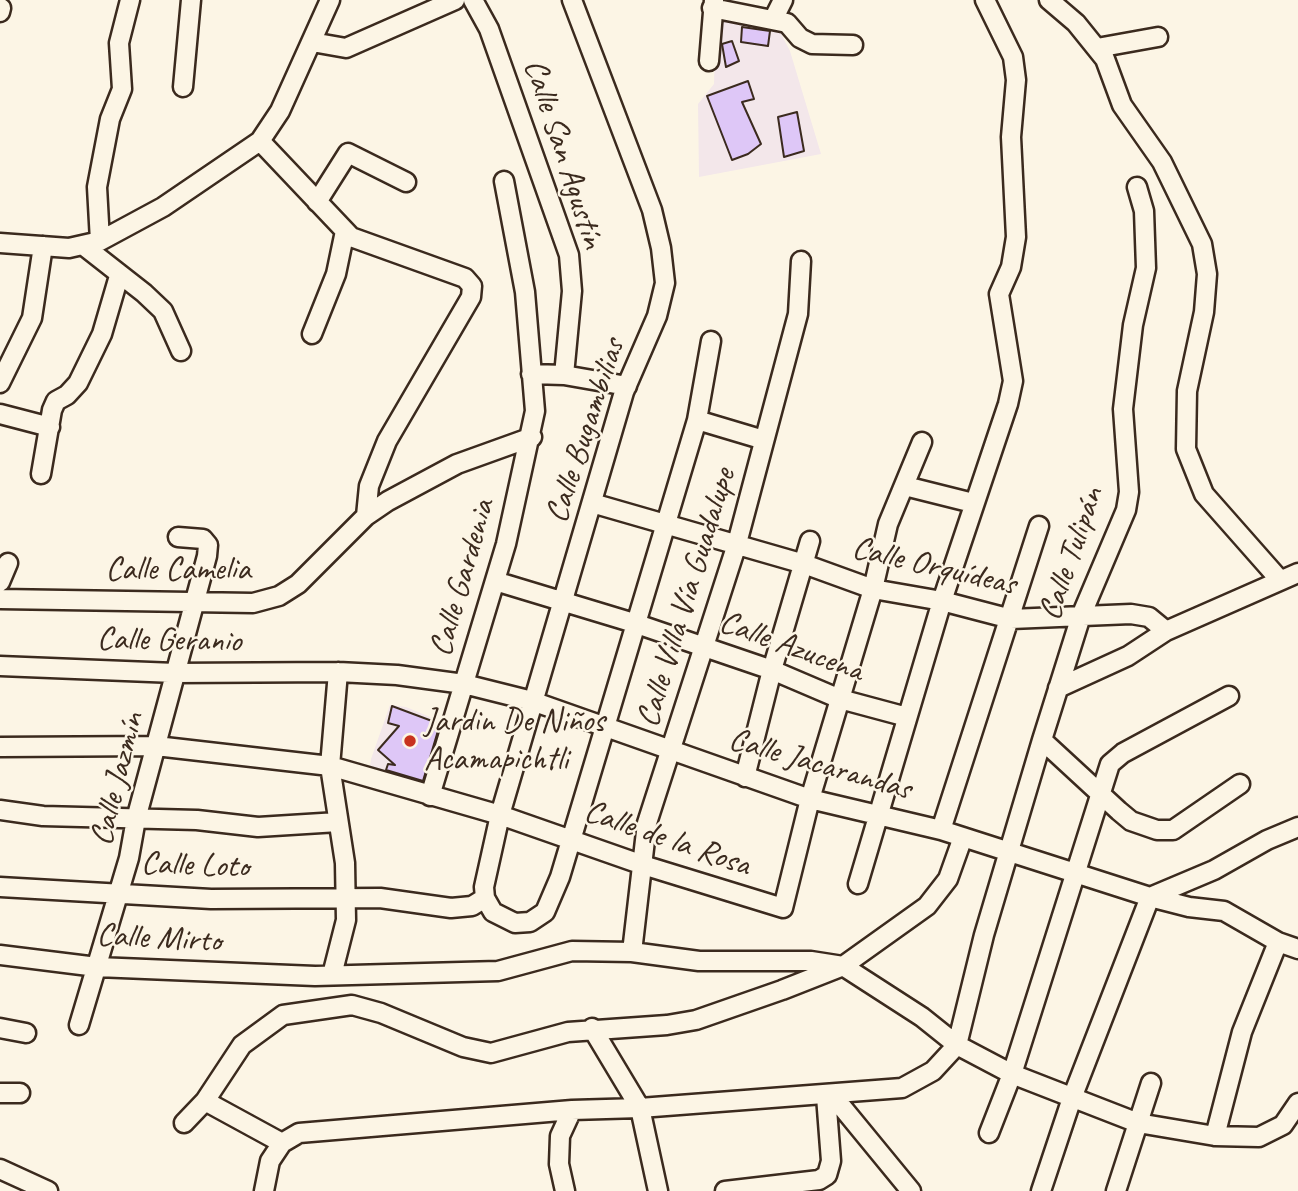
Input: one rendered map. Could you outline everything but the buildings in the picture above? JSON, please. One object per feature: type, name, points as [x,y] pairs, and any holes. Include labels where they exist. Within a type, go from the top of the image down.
[{"type":"street","points":[[130,0],[119,43],[122,89],[110,119],[97,187],[92,244],[119,276],[145,293],[163,312],[181,351]]},
{"type":"street","points":[[183,87],[191,0]]},
{"type":"street","points":[[0,243],[43,246],[92,244],[163,207],[260,141],[280,111],[330,0]]},
{"type":"street","points":[[312,42],[346,48],[455,0]]},
{"type":"street","name":"Calle San Agustín","points":[[473,0],[489,29],[569,255],[572,291],[564,375]]},
{"type":"street","name":"Calle Bugambilias","points":[[484,892],[500,815],[531,701],[627,386],[657,316],[665,283],[661,248],[652,211],[572,0]]},
{"type":"street","points":[[773,20],[782,0]]},
{"type":"street","points":[[858,884],[906,717],[972,503],[1009,404],[1013,381],[1007,328],[999,294],[1012,268],[1016,237],[1011,137],[1016,80],[1013,57],[985,0]]},
{"type":"street","points":[[1049,0],[1076,23],[1105,58],[1122,105],[1162,162],[1202,244],[1207,274],[1204,312],[1187,391],[1184,422],[1186,449],[1195,477],[1204,494],[1292,577],[1166,631],[1128,656],[1058,688]]},
{"type":"street","points":[[709,61],[713,4],[787,23],[800,38],[812,44],[853,45]]},
{"type":"street","points":[[1097,48],[1158,37]]},
{"type":"street","points":[[260,141],[351,237],[465,278],[472,286],[471,297],[387,441],[369,486],[366,516]]},
{"type":"street","points":[[317,202],[348,153],[406,182]]},
{"type":"street","name":"Calle Gardenia","points":[[430,796],[495,581],[532,437],[535,411],[525,292],[503,181]]},
{"type":"street","name":"Calle Tulipán","points":[[957,1045],[1009,851],[1058,688],[1082,616],[1126,510],[1129,492],[1123,409],[1133,325],[1146,268],[1144,211],[1137,187]]},
{"type":"street","points":[[312,334],[337,274],[345,231]]},
{"type":"street","points":[[0,383],[32,318],[43,246]]},
{"type":"street","name":"Calle Villa Vía Guadalupe","points":[[632,952],[647,823],[736,547],[798,314],[801,261]]},
{"type":"street","points":[[41,474],[56,401],[68,395],[78,383],[102,334],[119,276]]},
{"type":"street","points":[[346,898],[380,898],[451,908],[472,906],[484,892],[493,912],[506,920],[530,922],[545,912],[572,838],[603,725],[667,525],[697,420],[711,341]]},
{"type":"street","points":[[531,374],[564,375],[627,386]]},
{"type":"street","points":[[0,414],[50,427]]},
{"type":"street","points":[[697,420],[764,440]]},
{"type":"street","name":"Calle Camelia","points":[[0,598],[253,603],[279,596],[298,584],[366,516],[457,464],[532,437]]},
{"type":"street","points":[[810,799],[873,589],[888,524],[922,442]]},
{"type":"street","points":[[905,486],[972,503]]},
{"type":"street","name":"Calle Orquídeas","points":[[592,503],[736,547],[804,564],[873,589],[942,601],[1011,619],[1149,617],[1166,631]]},
{"type":"street","points":[[941,830],[1039,527]]},
{"type":"street","name":"Calle Jazmín","points":[[79,1025],[118,894],[208,545],[203,539],[177,537]]},
{"type":"street","points":[[745,777],[772,670],[810,541]]},
{"type":"street","points":[[0,582],[8,563]]},
{"type":"street","name":"Calle Azucena","points":[[495,581],[634,623],[772,670],[840,699],[906,717]]},
{"type":"street","name":"Calle Geranio","points":[[0,666],[175,673],[338,672]]},
{"type":"street","points":[[323,975],[346,920],[345,863],[330,766],[338,672]]},
{"type":"street","name":"Calle Jacarandas","points":[[338,672],[397,675],[464,684],[531,701],[810,799],[941,830],[1150,897],[1189,907],[1224,911],[1278,942],[1298,949]]},
{"type":"street","points":[[989,1133],[1012,1074],[1110,764],[1123,753],[1229,696]]},
{"type":"street","points":[[1042,740],[1131,821],[1166,831],[1173,830],[1240,784]]},
{"type":"street","name":"Calle de la Rosa","points":[[0,747],[156,746],[330,766],[500,815],[643,865],[783,908],[810,799]]},
{"type":"street","points":[[0,810],[43,816],[197,820],[268,827],[338,822]]},
{"type":"street","points":[[1041,1191],[1072,1098],[1150,897],[1214,870],[1298,827]]},
{"type":"street","points":[[184,1123],[205,1101],[242,1045],[283,1014],[324,1007],[352,1006],[381,1013],[463,1047],[491,1053],[592,1028],[667,1025],[696,1020],[843,966],[927,906],[948,878],[963,837]]},
{"type":"street","name":"Calle Loto","points":[[0,887],[211,899],[346,898]]},
{"type":"street","points":[[1215,1136],[1242,1032],[1278,942]]},
{"type":"street","name":"Calle Mirto","points":[[0,955],[97,967],[323,975],[498,971],[572,951],[632,952],[699,961],[811,961],[843,966]]},
{"type":"street","points":[[843,966],[922,1017],[957,1045],[1012,1074],[1138,1123],[1215,1136],[1259,1137],[1274,1132],[1283,1125],[1298,1103]]},
{"type":"street","points":[[0,1028],[26,1033]]},
{"type":"street","points":[[592,1028],[640,1108],[658,1191]]},
{"type":"street","points":[[264,1191],[270,1161],[282,1143],[299,1133],[572,1110],[830,1096],[902,1088],[933,1071],[957,1045]]},
{"type":"street","points":[[1116,1191],[1151,1083]]},
{"type":"street","points":[[0,1093],[20,1093]]},
{"type":"street","points":[[725,1191],[819,1180],[827,1175],[831,1161],[830,1096]]},
{"type":"street","points":[[830,1096],[911,1191]]},
{"type":"street","points":[[205,1101],[282,1143]]},
{"type":"street","points":[[565,1191],[559,1164],[560,1136],[572,1110]]},
{"type":"street","points":[[0,1169],[48,1191]]},
{"type":"shaded area","points":[[716,20],[777,26],[790,51],[821,154],[699,177],[698,104],[714,84]]},
{"type":"shaded area","name":"Jardin De Niños Acamapichtli","points":[[390,705],[406,707],[447,724],[429,792],[369,776],[371,759]]},
{"type":"place","name":"Jardin De Niños Acamapichtli","points":[[410,741]]}]
